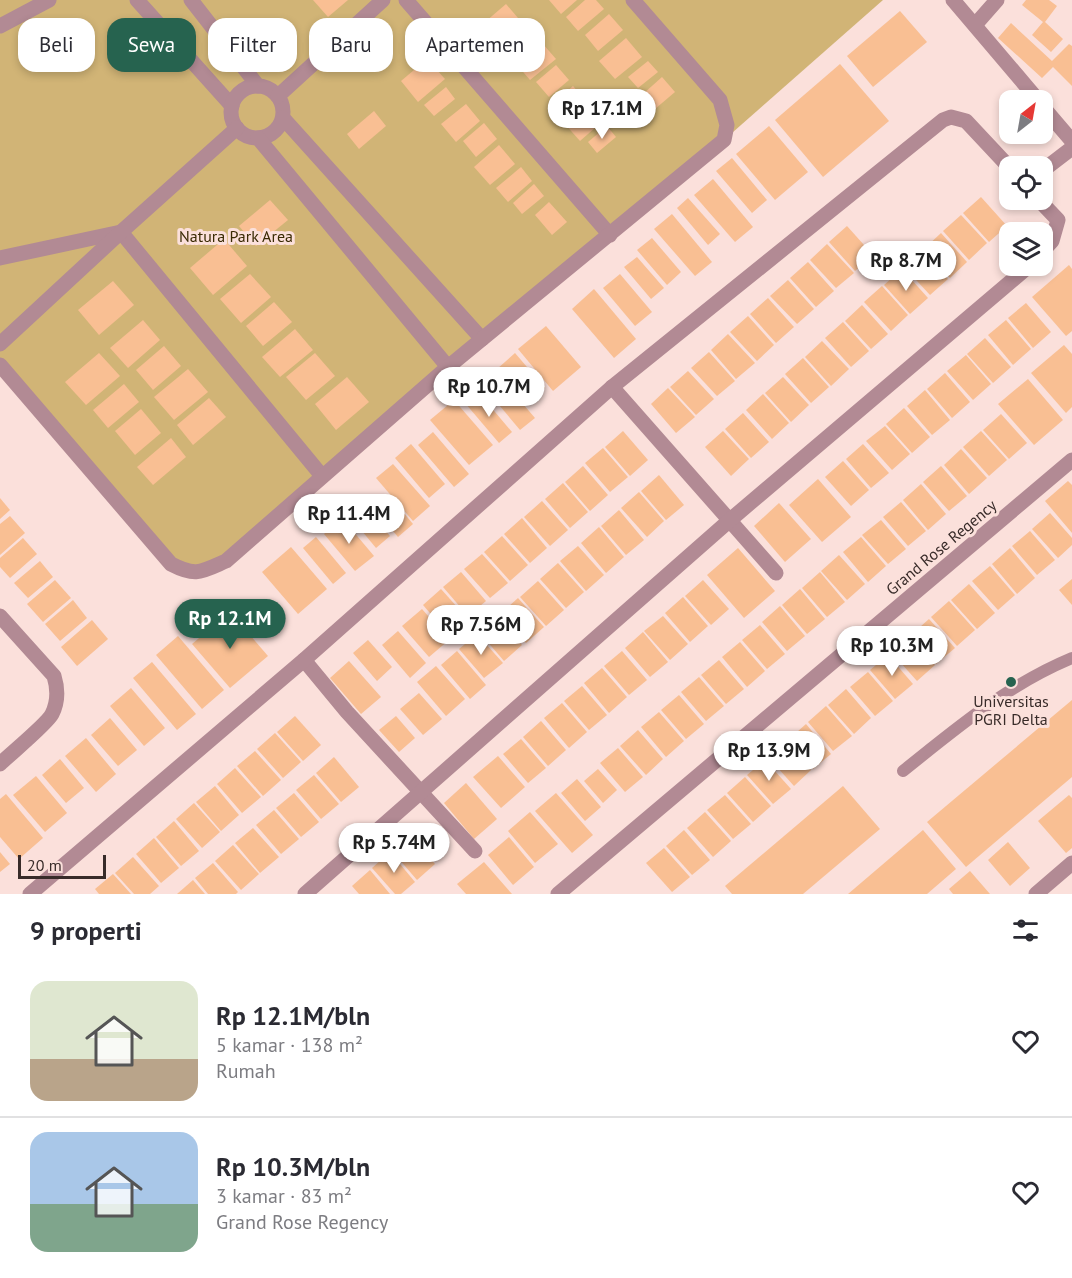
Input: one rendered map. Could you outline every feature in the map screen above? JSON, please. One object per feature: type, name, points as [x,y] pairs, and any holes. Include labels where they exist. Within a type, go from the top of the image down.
[{"type":"street","points":[[0,26],[49,0]]},
{"type":"street","points":[[137,0],[232,106]]},
{"type":"street","points":[[191,0],[258,86]]},
{"type":"street","points":[[278,96],[383,0]]},
{"type":"street","points":[[406,0],[610,235]]},
{"type":"street","points":[[0,365],[171,564],[187,573],[203,571],[226,561],[448,367],[724,140],[728,125],[720,100],[633,0]]},
{"type":"street","points":[[953,0],[1030,90]]},
{"type":"street","points":[[975,25],[997,0]]},
{"type":"street","points":[[258,86],[269,89],[278,96],[283,106],[283,118],[278,128],[269,136],[258,138],[246,136],[237,128],[232,118],[232,106],[237,96],[246,88],[258,86]]},
{"type":"street","points":[[30,894],[304,660],[612,387],[943,120],[951,117],[966,121],[999,156]]},
{"type":"street","points":[[283,118],[482,339]]},
{"type":"street","points":[[1053,119],[1072,141]]},
{"type":"street","points":[[0,345],[237,128]]},
{"type":"street","points":[[258,138],[448,367]]},
{"type":"street","points":[[1053,163],[1072,148]]},
{"type":"street","points":[[1048,210],[1058,220],[1053,238]]},
{"type":"street","points":[[0,258],[121,232]]},
{"type":"street","points":[[121,232],[322,476]]},
{"type":"street","points":[[305,894],[730,520],[1017,276]]},
{"type":"street","points":[[612,387],[776,573]]},
{"type":"street","name":"Grand Rose Regency","points":[[558,894],[1072,460]]},
{"type":"street","points":[[0,616],[54,676],[57,685],[57,697],[51,716],[0,764]]},
{"type":"street","points":[[304,660],[347,712],[475,851]]},
{"type":"street","points":[[1036,894],[1072,863]]},
{"type":"lane","points":[[903,771],[984,706],[1072,658]]},
{"type":"green space","name":"Natura Park Area","points":[[0,0],[883,0],[724,140],[226,561],[187,573],[0,365]]},
{"type":"building","points":[[313,0],[348,0],[328,17]]},
{"type":"building","points":[[549,0],[577,0],[561,14]]},
{"type":"building","points":[[585,0],[596,0],[604,9],[578,31],[566,17]]},
{"type":"building","points":[[1026,0],[1049,0],[1057,6],[1045,22],[1063,39],[1051,52],[1032,35],[1043,22],[1022,5]]},
{"type":"building","points":[[506,4],[518,18],[490,18]]},
{"type":"building","points":[[900,11],[927,42],[873,87],[847,56]]},
{"type":"building","points":[[609,14],[623,30],[598,51],[585,35]]},
{"type":"building","points":[[1011,23],[1052,61],[1069,44],[1072,46],[1072,86],[1053,67],[1042,78],[998,38]]},
{"type":"building","points":[[626,38],[642,57],[615,79],[599,61]]},
{"type":"building","points":[[545,46],[556,59],[545,68]]},
{"type":"building","points":[[648,61],[658,72],[638,88],[628,77]]},
{"type":"building","points":[[840,64],[889,121],[823,177],[775,120]]},
{"type":"building","points":[[556,65],[569,80],[549,97],[536,82]]},
{"type":"building","points":[[412,72],[439,72],[445,79],[418,102],[401,81]]},
{"type":"building","points":[[523,72],[540,72],[530,80]]},
{"type":"building","points":[[662,77],[675,92],[655,109],[643,94]]},
{"type":"building","points":[[573,86],[585,100],[564,118],[552,105]]},
{"type":"building","points":[[446,87],[455,99],[434,116],[424,105]]},
{"type":"building","points":[[589,103],[604,120],[580,141],[564,123]]},
{"type":"building","points":[[466,104],[480,121],[456,142],[441,124]]},
{"type":"building","points":[[374,111],[386,126],[359,149],[347,134]]},
{"type":"building","points":[[484,123],[497,139],[476,157],[463,141]]},
{"type":"building","points":[[607,126],[616,137],[597,153],[588,142]]},
{"type":"building","points":[[769,126],[808,172],[775,200],[736,154]]},
{"type":"building","points":[[499,145],[515,164],[490,185],[474,167]]},
{"type":"building","points":[[732,158],[767,200],[752,213],[716,171]]},
{"type":"building","points":[[521,167],[532,181],[508,202],[496,188]]},
{"type":"building","points":[[713,179],[753,227],[735,242],[694,195]]},
{"type":"building","points":[[534,184],[544,196],[522,214],[513,203]]},
{"type":"building","points":[[981,197],[1003,222],[999,222],[999,233],[989,242],[963,213]]},
{"type":"building","points":[[688,198],[720,234],[708,245],[677,208]]},
{"type":"building","points":[[270,200],[288,220],[256,246],[239,226]]},
{"type":"building","points":[[549,202],[567,222],[552,235],[535,215]]},
{"type":"building","points":[[672,214],[712,262],[695,276],[654,229]]},
{"type":"building","points":[[961,215],[987,243],[969,260],[943,231]]},
{"type":"building","points":[[847,226],[873,255],[855,271],[829,242]]},
{"type":"building","points":[[941,233],[967,262],[950,278],[924,249]]},
{"type":"building","points":[[652,238],[681,272],[667,285],[637,250]]},
{"type":"building","points":[[224,239],[247,266],[213,295],[190,268]]},
{"type":"building","points":[[827,244],[854,273],[836,288],[810,260]]},
{"type":"building","points":[[922,250],[948,279],[930,295],[904,267]]},
{"type":"building","points":[[637,257],[664,288],[651,299],[624,267]]},
{"type":"building","points":[[808,262],[834,291],[816,307],[790,278]]},
{"type":"building","points":[[1069,265],[1072,269],[1072,331],[1066,336],[1032,297]]},
{"type":"building","points":[[902,269],[928,298],[910,314],[884,285]]},
{"type":"building","points":[[250,274],[271,297],[241,323],[220,299]]},
{"type":"building","points":[[620,274],[652,312],[635,326],[603,288]]},
{"type":"building","points":[[788,280],[814,309],[797,324],[770,296]]},
{"type":"building","points":[[113,281],[134,305],[99,335],[78,310]]},
{"type":"building","points":[[882,286],[908,315],[891,331],[864,302]]},
{"type":"building","points":[[594,289],[636,339],[614,358],[572,309]]},
{"type":"building","points":[[768,298],[794,327],[776,343],[750,314]]},
{"type":"building","points":[[274,302],[292,322],[263,346],[246,326]]},
{"type":"building","points":[[1026,303],[1051,332],[1033,348],[1008,318]]},
{"type":"building","points":[[862,305],[888,334],[871,349],[845,321]]},
{"type":"building","points":[[748,316],[774,345],[757,361],[730,332]]},
{"type":"building","points":[[143,320],[160,340],[128,368],[110,348]]},
{"type":"building","points":[[1006,320],[1031,349],[1013,365],[988,335]]},
{"type":"building","points":[[843,322],[869,351],[851,367],[825,338]]},
{"type":"building","points":[[546,326],[581,367],[553,391],[518,349]]},
{"type":"building","points":[[295,329],[313,350],[280,377],[262,357]]},
{"type":"building","points":[[728,334],[755,363],[736,379],[711,350]]},
{"type":"building","points":[[985,338],[1011,367],[993,383],[967,354]]},
{"type":"building","points":[[822,341],[849,369],[831,386],[805,357]]},
{"type":"building","points":[[1064,345],[1072,354],[1072,407],[1066,413],[1031,373]]},
{"type":"building","points":[[164,346],[181,366],[153,390],[136,370]]},
{"type":"building","points":[[709,352],[735,381],[717,396],[691,368]]},
{"type":"building","points":[[99,353],[120,376],[86,405],[65,382]]},
{"type":"building","points":[[315,353],[335,376],[306,400],[286,377]]},
{"type":"building","points":[[515,353],[545,388],[526,403],[497,369]]},
{"type":"building","points":[[966,355],[991,384],[973,400],[947,371]]},
{"type":"building","points":[[803,358],[829,387],[811,403],[785,374]]},
{"type":"building","points":[[492,368],[535,418],[520,430],[478,380]]},
{"type":"building","points":[[188,369],[208,392],[174,420],[154,397]]},
{"type":"building","points":[[688,371],[714,399],[696,415],[670,387]]},
{"type":"building","points":[[945,373],[970,402],[952,418],[927,389]]},
{"type":"building","points":[[347,377],[369,402],[336,430],[315,404]]},
{"type":"building","points":[[783,377],[809,405],[791,422],[765,393]]},
{"type":"building","points":[[1028,379],[1063,420],[1034,445],[998,404]]},
{"type":"building","points":[[124,384],[139,402],[108,428],[93,410]]},
{"type":"building","points":[[668,388],[695,417],[676,433],[651,404]]},
{"type":"building","points":[[925,390],[950,420],[932,435],[907,406]]},
{"type":"building","points":[[479,393],[512,432],[499,443],[465,403]]},
{"type":"building","points":[[763,394],[789,423],[772,439],[746,410]]},
{"type":"building","points":[[209,398],[226,417],[193,445],[177,425]]},
{"type":"building","points":[[454,400],[493,445],[469,465],[430,420]]},
{"type":"building","points":[[904,408],[930,437],[912,453],[886,424]]},
{"type":"building","points":[[141,409],[161,433],[135,455],[115,431]]},
{"type":"building","points":[[743,413],[769,442],[751,458],[725,429]]},
{"type":"building","points":[[1001,414],[1027,443],[1009,459],[983,430]]},
{"type":"building","points":[[885,426],[910,454],[892,470],[866,441]]},
{"type":"building","points":[[623,431],[648,460],[630,476],[605,447]]},
{"type":"building","points":[[723,431],[749,459],[731,476],[705,447]]},
{"type":"building","points":[[981,431],[1007,460],[989,476],[963,447]]},
{"type":"building","points":[[433,432],[469,474],[454,487],[418,445]]},
{"type":"building","points":[[171,438],[186,457],[153,485],[137,467]]},
{"type":"building","points":[[411,444],[445,484],[429,498],[395,458]]},
{"type":"building","points":[[863,444],[889,473],[871,488],[846,459]]},
{"type":"building","points":[[603,448],[628,477],[610,492],[585,463]]},
{"type":"building","points":[[961,449],[987,478],[969,494],[944,465]]},
{"type":"building","points":[[843,461],[869,490],[851,506],[825,477]]},
{"type":"building","points":[[393,464],[430,506],[413,521],[376,478]]},
{"type":"building","points":[[583,466],[608,495],[590,511],[565,482]]},
{"type":"building","points":[[941,466],[967,496],[949,511],[923,482]]},
{"type":"building","points":[[659,475],[684,505],[666,520],[641,491]]},
{"type":"building","points":[[818,479],[851,517],[822,542],[789,505]]},
{"type":"building","points":[[1068,481],[1072,485],[1072,533],[1045,501]]},
{"type":"building","points":[[563,483],[588,512],[570,528],[545,499]]},
{"type":"building","points":[[921,484],[946,514],[928,530],[903,500]]},
{"type":"building","points":[[639,492],[664,521],[647,537],[621,508]]},
{"type":"building","points":[[388,494],[413,524],[398,537],[373,507]]},
{"type":"building","points":[[0,498],[10,510],[0,519]]},
{"type":"building","points":[[542,501],[568,530],[550,546],[524,517]]},
{"type":"building","points":[[901,502],[926,531],[908,546],[883,517]]},
{"type":"building","points":[[779,503],[811,539],[785,562],[754,526]]},
{"type":"building","points":[[366,507],[390,536],[376,548],[352,519]]},
{"type":"building","points":[[619,510],[644,540],[626,555],[601,526]]},
{"type":"building","points":[[1050,513],[1072,538],[1072,545],[1058,558],[1032,529]]},
{"type":"building","points":[[10,516],[25,533],[0,555],[0,524]]},
{"type":"building","points":[[342,518],[374,556],[355,571],[324,534]]},
{"type":"building","points":[[522,518],[547,548],[530,563],[504,534]]},
{"type":"building","points":[[881,520],[906,549],[888,564],[862,535]]},
{"type":"building","points":[[599,527],[624,557],[606,573],[581,543]]},
{"type":"building","points":[[1030,531],[1055,560],[1037,575],[1012,546]]},
{"type":"building","points":[[502,536],[528,565],[510,581],[484,552]]},
{"type":"building","points":[[316,537],[346,573],[333,584],[303,548]]},
{"type":"building","points":[[861,537],[886,566],[868,582],[843,552]]},
{"type":"building","points":[[23,538],[37,554],[10,578],[0,567],[0,558]]},
{"type":"building","points":[[578,546],[604,575],[586,591],[560,561]]},
{"type":"building","points":[[291,547],[327,589],[298,614],[262,572]]},
{"type":"building","points":[[738,548],[775,591],[744,618],[707,575]]},
{"type":"building","points":[[1010,548],[1035,578],[1017,594],[992,564]]},
{"type":"building","points":[[482,554],[508,583],[490,598],[464,569]]},
{"type":"building","points":[[839,555],[865,584],[847,600],[821,571]]},
{"type":"building","points":[[40,561],[53,577],[28,598],[14,583]]},
{"type":"building","points":[[558,563],[584,592],[566,608],[540,579]]},
{"type":"building","points":[[990,566],[1015,595],[998,610],[972,581]]},
{"type":"building","points":[[461,572],[486,601],[468,616],[443,587]]},
{"type":"building","points":[[820,572],[845,602],[827,617],[802,588]]},
{"type":"building","points":[[1072,579],[1072,605],[1059,590]]},
{"type":"building","points":[[55,580],[71,598],[43,622],[27,604]]},
{"type":"building","points":[[703,580],[729,609],[711,625],[685,596]]},
{"type":"building","points":[[538,581],[564,610],[546,626],[520,597]]},
{"type":"building","points":[[969,584],[995,613],[977,629],[951,600]]},
{"type":"building","points":[[441,589],[467,618],[448,634],[423,605]]},
{"type":"building","points":[[800,589],[825,619],[807,634],[782,605]]},
{"type":"building","points":[[683,597],[708,626],[690,642],[665,613]]},
{"type":"building","points":[[518,598],[544,627],[526,643],[500,614]]},
{"type":"building","points":[[73,600],[87,618],[60,641],[45,624]]},
{"type":"building","points":[[949,601],[975,630],[957,646],[931,617]]},
{"type":"building","points":[[780,606],[805,636],[787,651],[762,622]]},
{"type":"building","points":[[422,609],[449,640],[429,657],[402,626]]},
{"type":"building","points":[[230,612],[268,656],[230,688],[192,644]]},
{"type":"building","points":[[663,616],[688,644],[670,660],[644,631]]},
{"type":"building","points":[[497,617],[522,645],[504,661],[479,632]]},
{"type":"building","points":[[929,619],[955,648],[936,664],[911,635]]},
{"type":"building","points":[[92,620],[108,639],[77,666],[61,647]]},
{"type":"building","points":[[760,625],[785,654],[767,669],[742,640]]},
{"type":"building","points":[[398,631],[426,663],[410,678],[382,645]]},
{"type":"building","points":[[643,632],[668,662],[650,677],[625,648]]},
{"type":"building","points":[[477,634],[503,663],[484,678],[459,649]]},
{"type":"building","points":[[178,636],[224,690],[202,709],[156,655]]},
{"type":"building","points":[[909,636],[935,665],[917,681],[891,652]]},
{"type":"building","points":[[368,640],[392,667],[377,681],[353,653]]},
{"type":"building","points":[[740,642],[765,671],[747,687],[722,657]]},
{"type":"building","points":[[457,651],[486,685],[470,699],[441,665]]},
{"type":"building","points":[[622,651],[647,680],[629,695],[604,666]]},
{"type":"building","points":[[888,655],[913,684],[895,699],[870,670]]},
{"type":"building","points":[[719,660],[744,689],[726,704],[701,675]]},
{"type":"building","points":[[349,661],[381,697],[361,714],[330,678]]},
{"type":"building","points":[[152,662],[196,714],[177,730],[133,678]]},
{"type":"building","points":[[436,666],[465,699],[446,716],[417,682]]},
{"type":"building","points":[[602,668],[627,697],[609,713],[584,683]]},
{"type":"building","points":[[868,672],[893,701],[875,716],[850,687]]},
{"type":"building","points":[[699,677],[724,706],[706,721],[681,692]]},
{"type":"building","points":[[582,686],[607,715],[589,730],[564,701]]},
{"type":"building","points":[[131,688],[165,728],[144,746],[110,706]]},
{"type":"building","points":[[846,689],[871,718],[854,734],[828,705]]},
{"type":"building","points":[[419,693],[442,719],[423,735],[400,709]]},
{"type":"building","points":[[679,695],[704,724],[686,739],[661,710]]},
{"type":"building","points":[[1072,700],[1072,777],[966,867],[927,822]]},
{"type":"building","points":[[562,703],[587,732],[569,748],[544,718]]},
{"type":"building","points":[[826,706],[852,736],[833,751],[808,722]]},
{"type":"building","points":[[659,712],[684,741],[666,757],[641,727]]},
{"type":"building","points":[[295,716],[321,745],[303,761],[277,732]]},
{"type":"building","points":[[396,716],[415,738],[399,752],[379,730]]},
{"type":"building","points":[[110,718],[137,750],[118,766],[91,735]]},
{"type":"building","points":[[541,721],[566,750],[548,766],[523,737]]},
{"type":"building","points":[[806,724],[831,754],[813,769],[788,740]]},
{"type":"building","points":[[638,730],[663,759],[646,775],[620,746]]},
{"type":"building","points":[[275,733],[301,762],[283,778],[257,749]]},
{"type":"building","points":[[86,738],[116,774],[96,792],[65,756]]},
{"type":"building","points":[[521,739],[546,768],[528,783],[503,754]]},
{"type":"building","points":[[786,741],[811,770],[794,786],[768,757]]},
{"type":"building","points":[[618,748],[643,777],[625,792],[600,763]]},
{"type":"building","points":[[255,751],[281,780],[263,796],[237,766]]},
{"type":"building","points":[[498,756],[525,787],[501,808],[473,777]]},
{"type":"building","points":[[334,757],[359,787],[341,802],[316,773]]},
{"type":"building","points":[[60,759],[84,788],[66,803],[42,775]]},
{"type":"building","points":[[765,760],[791,789],[773,804],[747,775]]},
{"type":"building","points":[[235,768],[261,797],[242,813],[217,784]]},
{"type":"building","points":[[598,769],[617,790],[603,803],[584,781]]},
{"type":"building","points":[[314,775],[339,804],[321,819],[296,790]]},
{"type":"building","points":[[36,776],[67,813],[45,832],[13,795]]},
{"type":"building","points":[[745,777],[771,806],[753,822],[727,793]]},
{"type":"building","points":[[577,779],[601,807],[585,821],[561,793]]},
{"type":"building","points":[[466,783],[497,819],[474,839],[444,803]]},
{"type":"building","points":[[215,786],[239,815],[221,831],[196,802]]},
{"type":"building","points":[[843,786],[880,829],[803,894],[732,894],[725,886]]},
{"type":"building","points":[[294,793],[319,822],[301,837],[276,808]]},
{"type":"building","points":[[556,793],[593,835],[572,853],[535,811]]},
{"type":"building","points":[[6,794],[43,838],[19,859],[0,837],[0,799]]},
{"type":"building","points":[[725,795],[751,824],[733,839],[707,810]]},
{"type":"building","points":[[1069,795],[1072,798],[1072,848],[1066,853],[1038,821]]},
{"type":"building","points":[[194,803],[220,832],[202,848],[176,819]]},
{"type":"building","points":[[274,810],[299,839],[281,854],[256,825]]},
{"type":"building","points":[[530,812],[558,844],[535,863],[508,831]]},
{"type":"building","points":[[705,812],[731,841],[713,857],[687,828]]},
{"type":"building","points":[[174,821],[199,851],[181,866],[156,837]]},
{"type":"building","points":[[253,828],[279,857],[260,873],[235,843]]},
{"type":"building","points":[[684,830],[710,860],[692,875],[666,846]]},
{"type":"building","points":[[923,830],[956,869],[927,894],[848,894]]},
{"type":"building","points":[[410,835],[435,864],[417,880],[392,851]]},
{"type":"building","points":[[509,837],[534,867],[513,885],[488,855]]},
{"type":"building","points":[[154,838],[179,868],[161,883],[136,854]]},
{"type":"building","points":[[1008,842],[1030,868],[1010,886],[988,860]]},
{"type":"building","points":[[233,845],[259,874],[241,890],[215,861]]},
{"type":"building","points":[[664,848],[690,877],[672,892],[646,863]]},
{"type":"building","points":[[0,852],[10,864],[0,872]]},
{"type":"building","points":[[390,852],[415,882],[401,894],[395,894],[372,868]]},
{"type":"building","points":[[133,857],[159,886],[150,894],[134,894],[115,873]]},
{"type":"building","points":[[484,862],[512,894],[466,894],[457,884]]},
{"type":"building","points":[[213,863],[238,892],[236,894],[208,894],[195,878]]},
{"type":"building","points":[[370,870],[390,894],[359,894],[352,886]]},
{"type":"building","points":[[970,871],[990,894],[953,894],[949,889]]},
{"type":"building","points":[[113,874],[131,894],[99,894],[95,889]]},
{"type":"building","points":[[193,880],[205,894],[177,894]]},
{"type":"place","name":"Universitas PGRI Delta","points":[[1011,682]]}]
